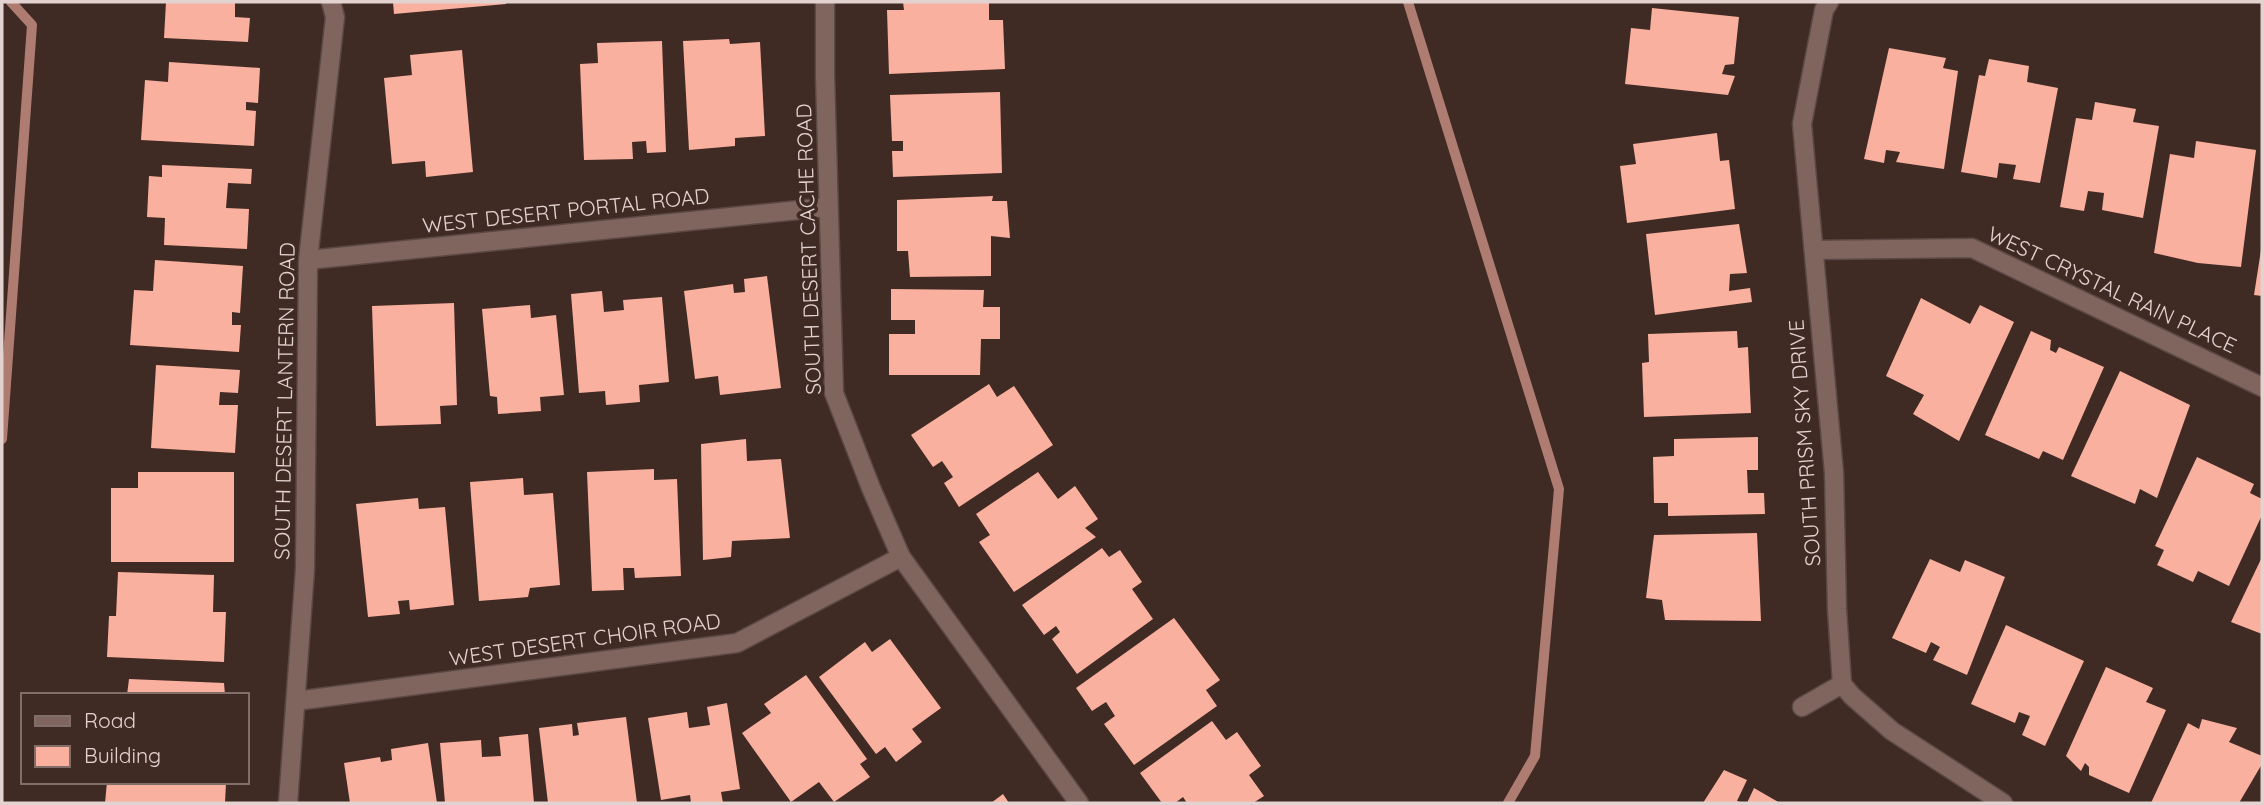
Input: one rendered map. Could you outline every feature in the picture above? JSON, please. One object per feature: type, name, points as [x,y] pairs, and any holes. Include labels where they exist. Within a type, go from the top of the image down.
[{"type":"street","name":"SOUTH DESERT LANTERN ROAD","points":[[288,803],[305,569],[308,260],[335,17],[331,2]]},
{"type":"street","name":"SOUTH DESERT CACHE ROAD","points":[[825,2],[834,393],[901,557],[1079,803]]},
{"type":"street","name":"SOUTH PRISM SKY DRIVE","points":[[1829,2],[1824,10],[1802,124],[1834,473],[1837,609],[1842,684]]},
{"type":"street","name":"WEST DESERT PORTAL ROAD","points":[[308,260],[828,207]]},
{"type":"street","name":"WEST CRYSTAL RAIN PLACE","points":[[1814,250],[1972,248],[2262,387]]},
{"type":"street","name":"WEST DESERT CHOIR ROAD","points":[[296,701],[737,643],[901,557]]},
{"type":"street","points":[[1802,707],[1842,684],[1892,731],[2003,803]]},
{"type":"building","points":[[166,2],[235,2],[235,17],[250,18],[248,42],[164,38]]},
{"type":"building","points":[[393,2],[506,2],[506,4],[394,14]]},
{"type":"building","points":[[903,2],[989,2],[989,20],[1003,20],[1005,69],[889,74],[887,10],[904,10]]},
{"type":"building","points":[[1652,8],[1739,17],[1734,64],[1725,65],[1722,74],[1735,76],[1728,95],[1625,84],[1631,28],[1650,30]]},
{"type":"building","points":[[729,39],[730,44],[760,42],[765,136],[735,138],[735,146],[689,150],[683,41]]},
{"type":"building","points":[[662,41],[666,152],[647,153],[646,141],[632,142],[633,159],[584,160],[580,64],[598,63],[597,43]]},
{"type":"building","points":[[1889,48],[1946,58],[1943,68],[1958,71],[1944,169],[1896,162],[1900,152],[1886,150],[1884,163],[1864,159]]},
{"type":"building","points":[[462,50],[473,172],[426,177],[425,161],[392,164],[384,78],[412,75],[410,55]]},
{"type":"building","points":[[1989,59],[2029,66],[2027,82],[2058,88],[2040,183],[2013,179],[2016,165],[1999,163],[1997,178],[1961,172],[1979,75],[1985,76]]},
{"type":"building","points":[[169,62],[260,68],[258,103],[246,102],[246,110],[256,111],[254,146],[141,140],[145,80],[168,82]]},
{"type":"building","points":[[1000,92],[1002,173],[893,177],[892,151],[903,151],[903,141],[892,141],[890,95]]},
{"type":"building","points":[[2095,102],[2136,109],[2133,122],[2159,126],[2143,218],[2102,210],[2104,193],[2088,191],[2084,211],[2060,207],[2076,118],[2092,120]]},
{"type":"building","points":[[1717,133],[1720,161],[1729,160],[1735,209],[1627,223],[1620,166],[1636,164],[1633,144]]},
{"type":"building","points":[[2196,141],[2256,150],[2241,267],[2198,263],[2154,253],[2170,154],[2194,158]]},
{"type":"building","points":[[162,165],[252,169],[251,184],[228,183],[226,208],[249,209],[247,249],[164,245],[165,218],[147,217],[149,176],[162,177]]},
{"type":"building","points":[[993,196],[992,201],[1007,201],[1010,238],[991,236],[991,276],[910,277],[908,251],[897,251],[897,200]]},
{"type":"building","points":[[1739,224],[1747,273],[1730,274],[1729,291],[1750,288],[1752,302],[1655,315],[1646,234]]},
{"type":"building","points":[[2262,250],[2262,296],[2254,295]]},
{"type":"building","points":[[155,260],[243,266],[240,313],[232,312],[232,325],[241,325],[239,352],[130,345],[134,290],[153,291]]},
{"type":"building","points":[[767,276],[781,388],[720,395],[718,376],[695,379],[684,291],[733,284],[734,293],[745,292],[744,279]]},
{"type":"building","points":[[891,289],[984,290],[983,307],[1000,307],[1000,339],[981,339],[980,375],[889,375],[889,334],[915,334],[915,320],[891,320]]},
{"type":"building","points":[[602,291],[604,312],[624,310],[623,300],[662,297],[669,382],[639,385],[640,402],[606,405],[605,391],[579,393],[571,294]]},
{"type":"building","points":[[1921,298],[1970,324],[1980,305],[2014,322],[1959,441],[1913,414],[1924,395],[1886,376]]},
{"type":"building","points":[[454,303],[457,405],[440,406],[441,424],[376,426],[372,306]]},
{"type":"building","points":[[530,305],[531,318],[556,315],[564,395],[540,397],[541,411],[498,414],[497,397],[490,396],[482,309]]},
{"type":"building","points":[[1737,331],[1738,348],[1748,347],[1751,413],[1644,417],[1642,363],[1649,362],[1648,334]]},
{"type":"building","points":[[2031,331],[2051,340],[2050,350],[2056,353],[2059,347],[2104,367],[2063,460],[2043,451],[2039,459],[1985,435]]},
{"type":"building","points":[[156,365],[240,370],[238,393],[220,392],[219,405],[238,405],[235,453],[151,448]]},
{"type":"building","points":[[2120,371],[2190,405],[2157,498],[2140,489],[2135,504],[2071,476]]},
{"type":"building","points":[[989,384],[997,397],[1014,386],[1053,445],[959,507],[944,483],[953,477],[942,461],[933,467],[911,435]]},
{"type":"building","points":[[1758,437],[1758,470],[1747,470],[1748,493],[1764,493],[1765,514],[1668,516],[1668,503],[1654,503],[1653,457],[1674,456],[1674,439]]},
{"type":"building","points":[[746,439],[747,461],[781,459],[790,538],[732,541],[731,557],[703,560],[701,444]]},
{"type":"building","points":[[2197,457],[2254,484],[2250,493],[2262,499],[2262,515],[2229,586],[2198,571],[2193,582],[2157,565],[2164,550],[2155,546]]},
{"type":"building","points":[[654,469],[654,480],[677,479],[681,576],[635,578],[634,568],[623,568],[624,590],[592,591],[587,472]]},
{"type":"building","points":[[138,472],[234,472],[234,562],[111,562],[111,488],[138,488]]},
{"type":"building","points":[[1038,472],[1058,499],[1075,486],[1098,519],[1085,528],[1096,537],[1014,592],[979,542],[990,535],[976,514]]},
{"type":"building","points":[[523,478],[524,495],[553,493],[560,585],[530,588],[528,597],[479,601],[470,482]]},
{"type":"building","points":[[418,498],[419,509],[445,507],[454,605],[410,610],[409,600],[398,601],[400,614],[368,617],[356,504]]},
{"type":"building","points":[[1757,533],[1761,621],[1665,620],[1662,600],[1646,598],[1654,535]]},
{"type":"building","points":[[1102,548],[1109,557],[1120,550],[1142,582],[1132,589],[1153,619],[1077,674],[1052,639],[1060,632],[1056,626],[1044,635],[1022,605]]},
{"type":"building","points":[[2262,557],[2262,634],[2231,622]]},
{"type":"building","points":[[1930,559],[1960,572],[1965,560],[2005,577],[1967,675],[1933,660],[1940,647],[1931,642],[1926,653],[1892,638]]},
{"type":"building","points":[[118,572],[214,575],[213,612],[226,612],[224,662],[107,657],[109,616],[116,616]]},
{"type":"building","points":[[1174,618],[1220,680],[1206,690],[1217,706],[1134,765],[1104,724],[1115,716],[1106,702],[1092,711],[1076,688]]},
{"type":"building","points":[[2006,625],[2084,661],[2045,746],[2022,735],[2030,716],[2019,712],[2015,723],[1971,704]]},
{"type":"building","points":[[890,639],[941,708],[912,729],[922,742],[896,762],[885,747],[876,754],[819,677],[865,642],[872,652]]},
{"type":"building","points":[[2106,667],[2153,688],[2146,702],[2166,710],[2129,793],[2089,775],[2089,767],[2085,763],[2081,771],[2066,756]]},
{"type":"building","points":[[806,675],[867,759],[860,764],[870,777],[834,802],[819,782],[791,802],[742,733],[771,713],[764,704]]},
{"type":"building","points":[[129,679],[224,683],[225,693],[127,693]]},
{"type":"building","points":[[727,703],[740,789],[721,792],[723,803],[691,803],[690,795],[661,800],[648,718],[687,712],[689,728],[710,725],[707,707]]},
{"type":"building","points":[[626,717],[637,803],[548,803],[539,728],[572,724],[573,736],[579,735],[577,723]]},
{"type":"building","points":[[2202,719],[2237,728],[2229,742],[2262,756],[2262,764],[2239,803],[2151,803],[2188,723],[2199,729]]},
{"type":"building","points":[[1212,721],[1226,740],[1237,732],[1261,766],[1249,775],[1264,796],[1253,803],[1187,803],[1183,797],[1175,803],[1162,803],[1140,773]]},
{"type":"building","points":[[528,734],[534,803],[445,803],[440,743],[481,740],[482,757],[501,756],[499,737]]},
{"type":"building","points":[[428,743],[437,803],[350,803],[344,763],[380,757],[381,762],[392,760],[391,749]]},
{"type":"building","points":[[1724,770],[1747,780],[1737,801],[1743,803],[1703,803]]},
{"type":"building","points":[[107,784],[226,784],[225,803],[105,803]]},
{"type":"building","points":[[1754,788],[1780,803],[1747,803]]},
{"type":"building","points":[[1003,794],[1009,803],[991,803]]},
{"type":"waterway","points":[[2,439],[32,25],[11,2]]},
{"type":"waterway","points":[[1408,2],[1559,489],[1535,756],[1508,803]]}]
